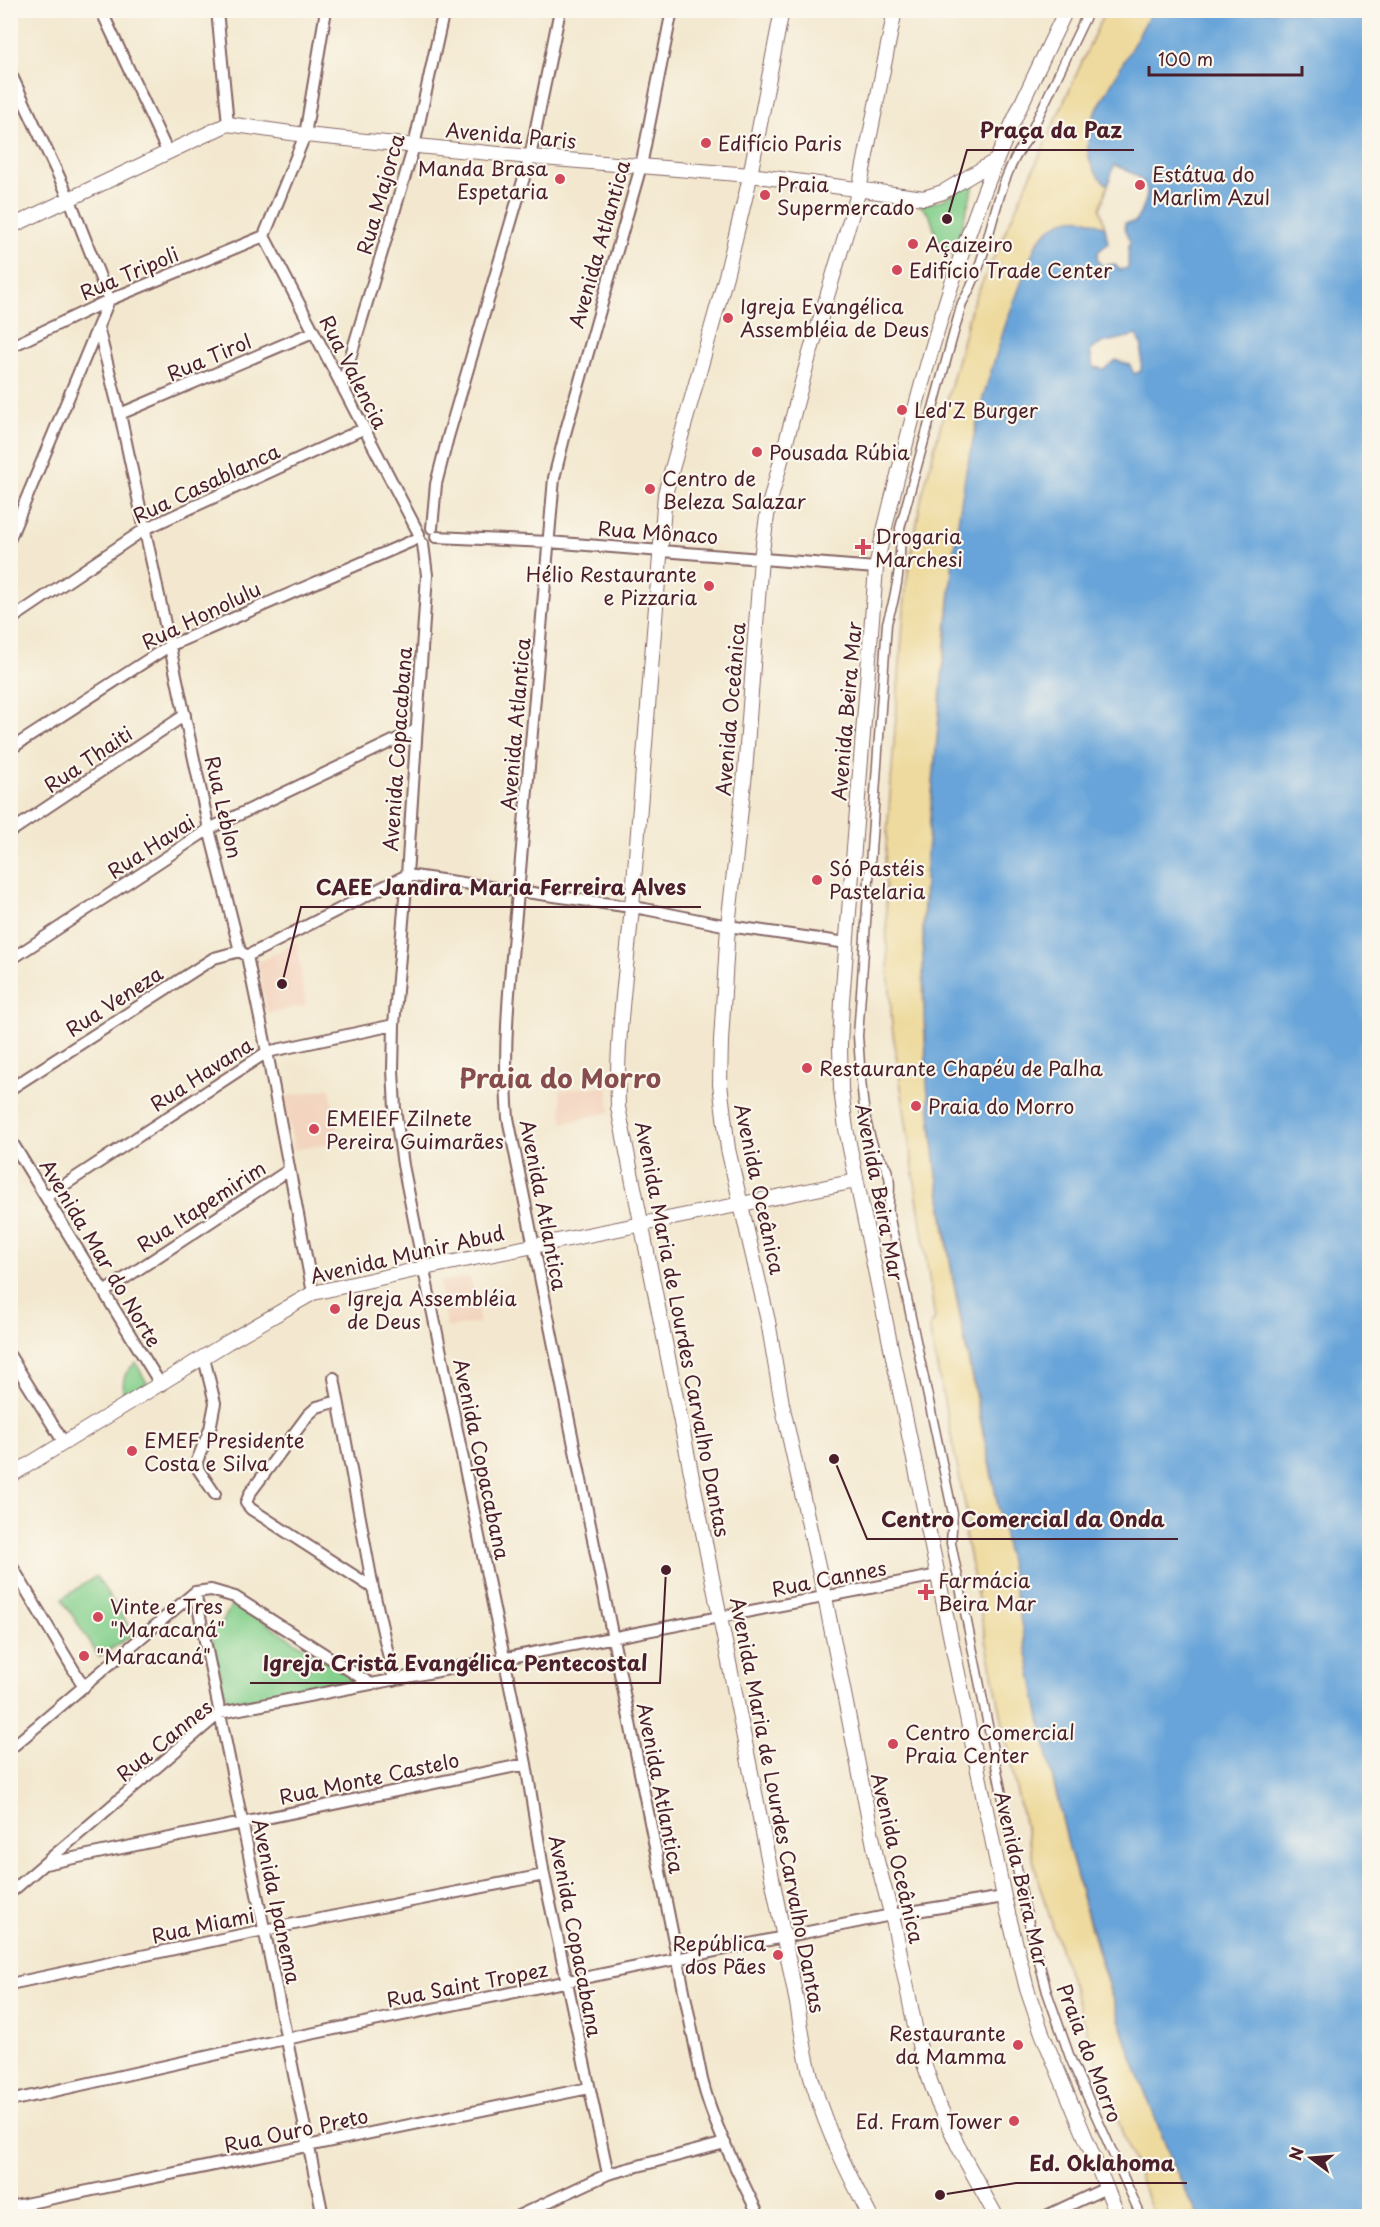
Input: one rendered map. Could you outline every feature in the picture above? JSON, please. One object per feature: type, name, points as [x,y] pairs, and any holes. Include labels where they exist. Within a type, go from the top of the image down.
[{"type":"street","points":[[101,10],[168,153]]},
{"type":"street","points":[[10,227],[228,124],[217,10]]},
{"type":"street","points":[[264,236],[305,135],[326,10]]},
{"type":"street","name":"Rua Majorca","points":[[342,385],[414,146],[444,10]]},
{"type":"street","name":"Avenida Copacabana","points":[[560,10],[530,157],[448,437],[436,484],[434,506],[425,534],[427,575],[407,875],[394,1025],[393,1070],[395,1109],[403,1165],[505,1658],[526,1764],[544,1875],[608,2174]]},
{"type":"street","name":"Avenida Atlantica","points":[[672,10],[641,166],[554,478],[518,891],[505,1082],[508,1118],[702,2080],[707,2100],[759,2217]]},
{"type":"street","name":"Avenida Maria de Lourdes Carvalho Dantas","points":[[782,10],[750,175],[726,276],[665,494],[617,1068],[618,1107],[785,1938],[806,2060],[816,2094],[836,2145],[870,2217]]},
{"type":"street","name":"Avenida Oceânica","points":[[895,10],[859,190],[768,510],[761,558],[745,773],[728,926],[720,1084],[728,1149],[768,1321],[782,1404],[825,1597],[876,1861],[891,1915],[923,2061],[938,2103],[996,2217]]},
{"type":"street","points":[[995,162],[1066,10]]},
{"type":"street","name":"Praia do Morro","points":[[1089,10],[1028,138],[1015,154],[993,214],[971,289],[962,303],[900,528],[901,545],[893,605],[887,623],[858,1036],[862,1090],[875,1150],[888,1172],[891,1190],[888,1203],[889,1214],[953,1514],[951,1543],[1024,1908],[1047,1992],[1071,2060],[1141,2217]]},
{"type":"street","points":[[10,72],[70,200],[109,300],[10,538]]},
{"type":"street","name":"Avenida Paris","points":[[228,124],[305,135],[414,146],[750,175],[904,196],[934,196],[995,162]]},
{"type":"street","name":"Avenida Beira Mar","points":[[995,162],[940,322],[876,568],[840,1047],[841,1089],[856,1181],[1004,1897],[1027,1989],[1042,2033],[1118,2217]]},
{"type":"street","name":"Rua Tripoli","points":[[10,347],[109,300],[264,236]]},
{"type":"street","name":"Rua Valencia","points":[[264,236],[363,429],[425,534]]},
{"type":"street","name":"Rua Leblon","points":[[98,327],[120,414],[209,829],[267,1052],[313,1293]]},
{"type":"street","name":"Rua Tirol","points":[[120,414],[312,332]]},
{"type":"street","name":"Rua Casablanca","points":[[10,620],[145,529],[363,429]]},
{"type":"street","name":"Rua Mônaco","points":[[425,534],[876,568]]},
{"type":"street","name":"Rua Honolulu","points":[[10,749],[169,646],[425,534]]},
{"type":"street","name":"Rua Thaiti","points":[[10,832],[184,715]]},
{"type":"street","name":"Rua Havai","points":[[10,960],[209,829],[416,730]]},
{"type":"street","points":[[407,875],[632,907],[728,926],[847,944]]},
{"type":"street","name":"Rua Veneza","points":[[10,1089],[213,958],[243,953],[407,875]]},
{"type":"street","name":"Rua Havana","points":[[46,1197],[267,1052],[394,1025]]},
{"type":"street","name":"Avenida Mar do Norte","points":[[10,1139],[160,1385]]},
{"type":"street","name":"Rua Itapemirim","points":[[104,1292],[289,1170]]},
{"type":"street","name":"Avenida Munir Abud","points":[[10,1476],[313,1293],[424,1268],[856,1181]]},
{"type":"street","points":[[10,1356],[64,1443]]},
{"type":"street","points":[[204,1358],[215,1403],[210,1430],[197,1461],[198,1469],[215,1494]]},
{"type":"street","points":[[333,1378],[373,1588],[394,1680]]},
{"type":"street","points":[[338,1401],[317,1407],[308,1415],[250,1493],[246,1503],[251,1509],[373,1588]]},
{"type":"street","points":[[10,1563],[84,1687]]},
{"type":"street","name":"Rua Cannes","points":[[13,1885],[44,1864],[220,1713],[938,1575]]},
{"type":"street","points":[[10,1749],[195,1592],[211,1590],[235,1597],[371,1684]]},
{"type":"street","name":"Avenida Ipanema","points":[[195,1592],[323,2217]]},
{"type":"street","name":"Rua Monte Castelo","points":[[44,1864],[526,1764]]},
{"type":"street","name":"Rua Miami","points":[[10,1984],[264,1930],[544,1875]]},
{"type":"street","name":"Rua Saint Tropez","points":[[10,2101],[286,2039],[891,1915],[1004,1897]]},
{"type":"street","name":"Rua Ouro Preto","points":[[10,2207],[589,2088]]},
{"type":"street","points":[[518,2216],[608,2174],[725,2143]]},
{"type":"street","points":[[1046,2217],[1106,2188]]},
{"type":"shaded area","points":[[297,942],[306,1006],[267,1013],[258,962]]},
{"type":"shaded area","points":[[608,1086],[610,1112],[563,1123],[560,1090]]},
{"type":"shaded area","name":"EMEIEF Zilnete Pereira Guimarães","points":[[330,1088],[340,1142],[294,1150],[284,1097]]},
{"type":"shaded area","points":[[470,1277],[480,1323],[447,1328],[439,1281]]},
{"type":"green space","points":[[975,180],[954,255],[939,246],[930,216],[920,205],[943,200]]},
{"type":"green space","points":[[136,1363],[147,1383],[123,1397],[124,1378],[128,1370]]},
{"type":"green space","name":"Vinte e Tres \"Maracaná\"","points":[[96,1576],[134,1634],[99,1657],[62,1599]]},
{"type":"green space","points":[[233,1602],[356,1680],[228,1707],[209,1628],[222,1623]]},
{"type":"sand","name":"Praia do Morro","points":[[1105,11],[1152,11],[1094,115],[1089,134],[1090,162],[1100,178],[1108,185],[1100,209],[1105,227],[1084,219],[1047,231],[1037,242],[987,386],[966,475],[950,591],[927,856],[923,921],[924,1022],[931,1124],[955,1293],[1056,1793],[1083,1901],[1115,2009],[1153,2114],[1198,2216],[1154,2216],[1106,2089],[1040,1887],[1017,1793],[964,1530],[969,1524],[929,1328],[935,1319],[892,1026],[887,946],[885,861],[906,584],[921,500],[972,305]]},
{"type":"water","points":[[1152,11],[1369,11],[1369,2216],[1198,2216],[1173,2164],[1133,2061],[1099,1955],[1069,1848],[1044,1739],[953,1277],[936,1167],[927,1085],[923,960],[925,876],[954,548],[966,471],[984,394],[1006,323],[1038,242],[1060,222],[1075,219],[1088,220],[1105,227],[1108,243],[1098,252],[1097,260],[1102,266],[1114,264],[1120,270],[1128,268],[1130,241],[1125,231],[1125,223],[1135,222],[1142,210],[1146,201],[1146,186],[1135,175],[1114,165],[1108,185],[1094,170],[1090,162],[1088,144],[1094,115]],"holes":[[[1137,335],[1142,347],[1141,371],[1134,374],[1130,365],[1116,360],[1104,369],[1093,367],[1090,350],[1102,343]]]},
{"type":"place","name":"Edifício Paris","points":[[706,143]]},
{"type":"place","name":"Manda Brasa Espetaria","points":[[560,179]]},
{"type":"place","name":"Estátua do Marlim Azul","points":[[1140,185]]},
{"type":"place","name":"Praia Supermercado","points":[[765,195]]},
{"type":"place","name":"Praça da Paz","points":[[947,219]]},
{"type":"place","name":"Açaizeiro","points":[[913,244]]},
{"type":"place","name":"Edifício Trade Center","points":[[897,270]]},
{"type":"place","name":"Igreja Evangélica Assembléia de Deus","points":[[728,318]]},
{"type":"place","name":"Led'Z Burger","points":[[902,410]]},
{"type":"place","name":"Pousada Rúbia","points":[[757,452]]},
{"type":"place","name":"Centro de Beleza Salazar","points":[[650,489]]},
{"type":"place","name":"Drogaria Marchesi","points":[[863,547]]},
{"type":"place","name":"Hélio Restaurante e Pizzaria","points":[[709,586]]},
{"type":"place","name":"Só Pastéis Pastelaria","points":[[817,880]]},
{"type":"place","name":"CAEE Jandira Maria Ferreira Alves","points":[[282,984]]},
{"type":"place","name":"Restaurante Chapéu de Palha","points":[[807,1068]]},
{"type":"place","name":"Praia do Morro","points":[[916,1106]]},
{"type":"place","name":"EMEIEF Zilnete Pereira Guimarães","points":[[314,1129]]},
{"type":"place","name":"Igreja Assembléia de Deus","points":[[335,1309]]},
{"type":"place","name":"EMEF Presidente Costa e Silva","points":[[132,1451]]},
{"type":"place","name":"Centro Comercial da Onda","points":[[834,1459]]},
{"type":"place","name":"Igreja Cristã Evangélica Pentecostal","points":[[666,1570]]},
{"type":"place","name":"Farmácia Beira Mar","points":[[926,1592]]},
{"type":"place","name":"Vinte e Tres \"Maracaná\"","points":[[98,1617]]},
{"type":"place","name":"\"Maracaná\"","points":[[84,1656]]},
{"type":"place","name":"Centro Comercial Praia Center","points":[[893,1744]]},
{"type":"place","name":"República dos Pães","points":[[778,1955]]},
{"type":"place","name":"Restaurante da Mamma","points":[[1018,2045]]},
{"type":"place","name":"Ed. Fram Tower","points":[[1014,2121]]},
{"type":"place","name":"Ed. Oklahoma","points":[[940,2195]]},
{"type":"district","name":"Praia do Morro","points":[[560,1077]]}]
